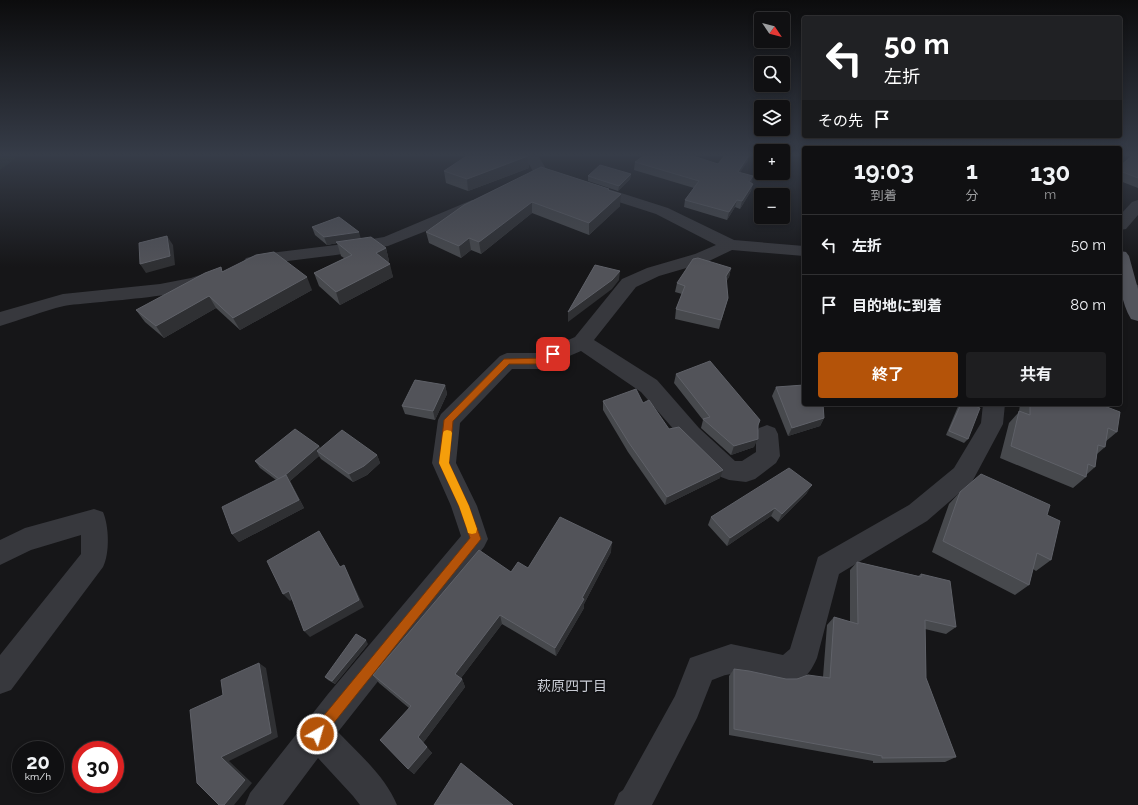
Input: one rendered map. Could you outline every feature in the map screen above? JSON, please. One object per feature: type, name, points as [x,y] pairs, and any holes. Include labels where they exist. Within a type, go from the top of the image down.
[{"type":"main road","points":[[1122,263],[1138,314]]},
{"type":"street","points":[[598,193],[662,211],[730,245],[802,251]]},
{"type":"street","points":[[0,319],[69,299],[134,293],[197,283],[262,259],[336,250],[388,241],[448,217],[483,200]]},
{"type":"street","points":[[1122,222],[1138,205]]},
{"type":"street","points":[[262,805],[317,734],[476,539],[464,506],[444,463],[449,420],[507,361],[546,361],[553,354],[582,342],[629,283],[653,272],[701,258],[730,245]]},
{"type":"street","points":[[582,342],[649,386],[690,434],[729,470],[746,472],[768,456],[767,434]]},
{"type":"street","points":[[631,805],[635,802],[686,707],[701,669],[730,659],[788,671],[793,667],[802,658],[828,566],[918,513],[963,475],[992,424],[994,406]]},
{"type":"street","points":[[0,553],[25,540],[94,520],[94,558],[0,679]]},
{"type":"street","points":[[317,734],[365,784],[380,805]]},
{"type":"building","points":[[489,193],[616,193],[621,194],[589,223],[532,202],[479,242],[469,238],[459,246],[426,232],[464,205]]},
{"type":"building","points":[[690,193],[747,193],[742,201],[737,200],[729,212],[685,200]]},
{"type":"building","points":[[339,217],[359,232],[324,237],[312,227]]},
{"type":"building","points":[[167,236],[170,256],[140,264],[139,243]]},
{"type":"building","points":[[371,237],[386,248],[376,253],[390,264],[336,292],[314,273],[352,255],[336,242]]},
{"type":"building","points":[[274,252],[307,277],[233,318],[209,296],[156,326],[136,310],[205,273],[221,267],[222,272],[256,255]]},
{"type":"building","points":[[698,258],[731,268],[726,276],[728,298],[721,320],[676,309],[685,286],[677,283],[693,259]]},
{"type":"building","points":[[595,265],[620,271],[612,280],[568,312]]},
{"type":"building","points":[[710,361],[760,420],[758,425],[758,439],[734,446],[703,419],[710,417],[676,374]]},
{"type":"building","points":[[415,380],[445,385],[433,411],[402,406]]},
{"type":"building","points":[[802,385],[802,406],[823,406],[824,418],[792,428],[776,387]]},
{"type":"building","points":[[636,389],[643,403],[649,400],[669,429],[679,427],[723,470],[667,497],[629,443],[603,401]]},
{"type":"building","points":[[960,406],[975,406],[980,408],[968,439],[949,431]]},
{"type":"building","points":[[1030,406],[1104,406],[1120,412],[1117,432],[1108,428],[1105,447],[1098,445],[1095,467],[1088,464],[1086,477],[1011,446],[1019,411],[1030,415]]},
{"type":"building","points":[[295,429],[319,446],[279,479],[255,461]]},
{"type":"building","points":[[342,430],[377,455],[364,466],[349,474],[317,451]]},
{"type":"building","points":[[789,468],[812,485],[782,514],[775,508],[730,538],[711,517]]},
{"type":"building","points":[[981,474],[1050,505],[1047,515],[1060,521],[1051,560],[1037,553],[1029,585],[943,541],[960,492]]},
{"type":"building","points":[[286,475],[299,500],[232,534],[222,507]]},
{"type":"building","points":[[560,517],[612,542],[582,598],[584,599],[555,648],[500,615],[455,674],[462,679],[418,737],[427,747],[408,769],[380,740],[411,706],[373,675],[479,550],[511,572],[518,562],[528,568]]},
{"type":"building","points":[[319,531],[340,567],[344,565],[359,600],[304,631],[289,591],[283,594],[267,561]]},
{"type":"building","points":[[857,562],[921,577],[921,574],[950,581],[956,627],[925,620],[926,678],[956,757],[882,758],[882,756],[734,729],[734,669],[786,679],[797,679],[808,675],[830,678],[834,617],[858,624]]},
{"type":"building","points":[[356,634],[366,640],[332,681],[325,677]]},
{"type":"building","points":[[259,663],[271,733],[221,757],[245,780],[224,805],[219,805],[197,783],[190,710],[223,695],[221,680]]},
{"type":"building","points":[[461,763],[513,805],[434,805]]},
{"type":"slow traffic","points":[[447,433],[444,463],[464,506],[472,529]]},
{"type":"district","name":"萩原四丁目","points":[[572,686]]},
{"type":"route","points":[[317,734],[476,539],[464,506],[444,463],[449,420],[507,361],[546,361],[553,354]]}]
